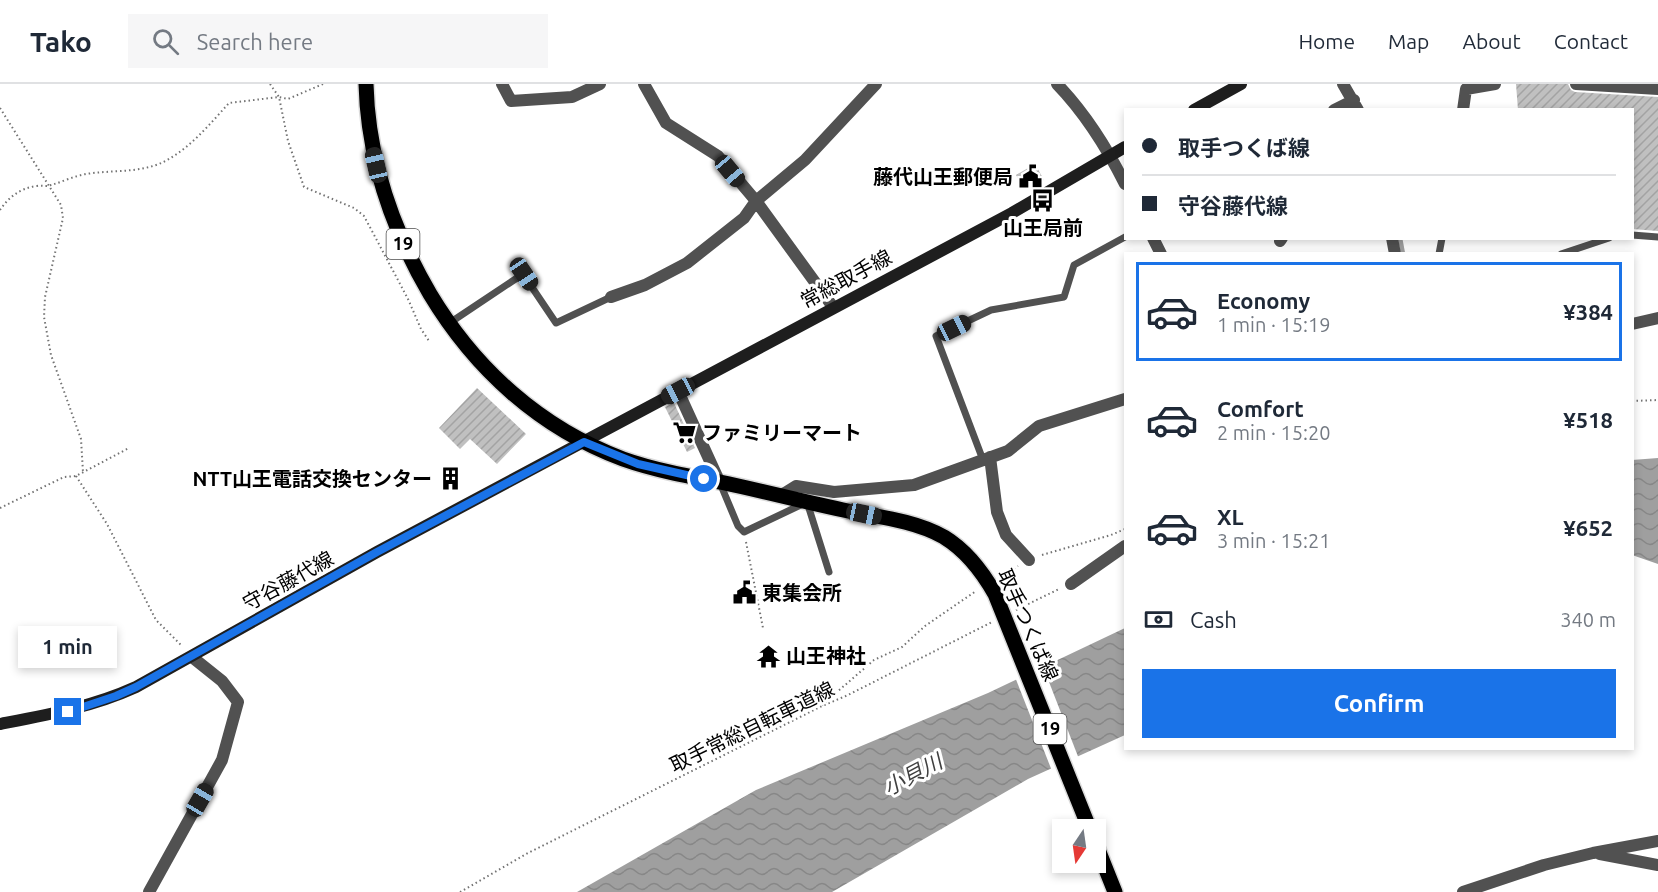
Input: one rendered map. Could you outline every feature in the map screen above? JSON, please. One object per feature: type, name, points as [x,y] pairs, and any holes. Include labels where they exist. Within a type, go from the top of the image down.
[{"type":"main road","name":"取手つくば線","points":[[366,84],[373,152],[399,236],[448,324],[479,363],[496,380],[538,413],[584,442],[638,464],[902,522],[942,536],[958,546],[984,575],[1008,622],[1086,819]]},
{"type":"main road","points":[[1198,108],[1241,84]]},
{"type":"main road","name":"常総取手線","points":[[584,442],[1012,213],[1124,148]]},
{"type":"main road","name":"守谷藤代線","points":[[0,724],[68,712],[136,687],[377,552],[584,442]]},
{"type":"main road","points":[[1106,870],[1115,892]]},
{"type":"street","points":[[502,84],[511,101],[572,97],[600,84]]},
{"type":"street","points":[[644,84],[666,123],[718,156],[756,201],[833,307]]},
{"type":"street","points":[[611,297],[645,285],[687,263],[744,218],[756,201],[805,160],[876,84]]},
{"type":"street","points":[[1057,84],[1090,125],[1110,155],[1124,182]]},
{"type":"street","points":[[1343,84],[1356,105]]},
{"type":"street","points":[[1463,108],[1466,89],[1495,84]]},
{"type":"street","points":[[1576,84],[1658,89]]},
{"type":"street","points":[[1634,324],[1658,318]]},
{"type":"street","points":[[678,391],[720,483]]},
{"type":"street","points":[[780,496],[796,486],[834,492],[915,485],[1008,451],[1039,426],[1124,399]]},
{"type":"street","points":[[987,459],[997,512],[1006,535],[1029,560]]},
{"type":"street","points":[[1071,584],[1124,547]]},
{"type":"street","points":[[149,892],[222,760],[238,702],[222,681],[192,657]]},
{"type":"street","points":[[1463,892],[1544,865],[1658,841]]},
{"type":"street","points":[[1593,853],[1658,865]]},
{"type":"lane","points":[[1634,235],[1658,237]]},
{"type":"lane","points":[[987,459],[936,336],[991,310],[1064,297],[1074,265],[1124,238]]},
{"type":"lane","points":[[1567,252],[1603,240]]},
{"type":"lane","points":[[448,324],[524,274],[556,323],[611,297]]},
{"type":"lane","points":[[720,483],[738,526],[744,532],[807,502],[829,572]]},
{"type":"path","points":[[270,84],[279,97],[288,141],[303,187],[354,208],[364,216],[429,341]]},
{"type":"path","points":[[0,210],[18,191],[37,186],[48,186],[85,174],[124,172],[158,164],[177,155],[229,103],[279,97],[288,99],[323,84]]},
{"type":"path","points":[[0,108],[61,205],[63,218],[45,297],[44,317],[51,355],[81,440],[83,472]]},
{"type":"path","points":[[1634,402],[1658,400]]},
{"type":"path","points":[[0,507],[64,477],[76,476],[129,448]]},
{"type":"path","points":[[76,476],[107,524],[156,620],[192,657]]},
{"type":"path","points":[[1010,571],[1036,556],[1124,529]]},
{"type":"path","points":[[744,532],[763,628]]},
{"type":"path","name":"取手常総自転車道線","points":[[460,892],[528,853],[820,707],[1008,622],[1071,584]]},
{"type":"path","points":[[820,707],[874,660],[902,647],[925,626],[979,589]]},
{"type":"water","points":[[1658,458],[1658,564],[1634,556],[1634,460]]},
{"type":"water","name":"小貝川","points":[[1124,628],[1124,735],[1028,779],[832,892],[577,892],[756,790],[988,693]]},
{"type":"pier","points":[[1042,664],[1079,759],[1052,771],[1015,677]]},
{"type":"building","points":[[1516,84],[1568,84],[1575,92],[1658,97],[1658,231],[1634,229],[1634,108],[1518,108]]},
{"type":"building","points":[[1035,164],[1044,180],[1030,189],[1027,184],[1023,187],[1016,175]]},
{"type":"building","points":[[477,388],[526,434],[497,464],[470,439],[460,449],[439,428]]},
{"type":"building","points":[[674,403],[695,448],[687,452],[665,407]]},
{"type":"waterway","points":[[1400,240],[1403,252]]},
{"type":"place","name":"藤代山王郵便局","points":[[1031,177]]},
{"type":"place","name":"山王局前","points":[[1043,200]]},
{"type":"place","name":"ファミリーマート","points":[[684,433]]},
{"type":"place","name":"NTT山王電話交換センター","points":[[450,479]]},
{"type":"place","name":"東集会所","points":[[744,593]]},
{"type":"place","name":"山王神社","points":[[768,656]]},
{"type":"route","points":[[68,712],[136,687],[377,552],[584,442],[638,464],[704,479]]}]
